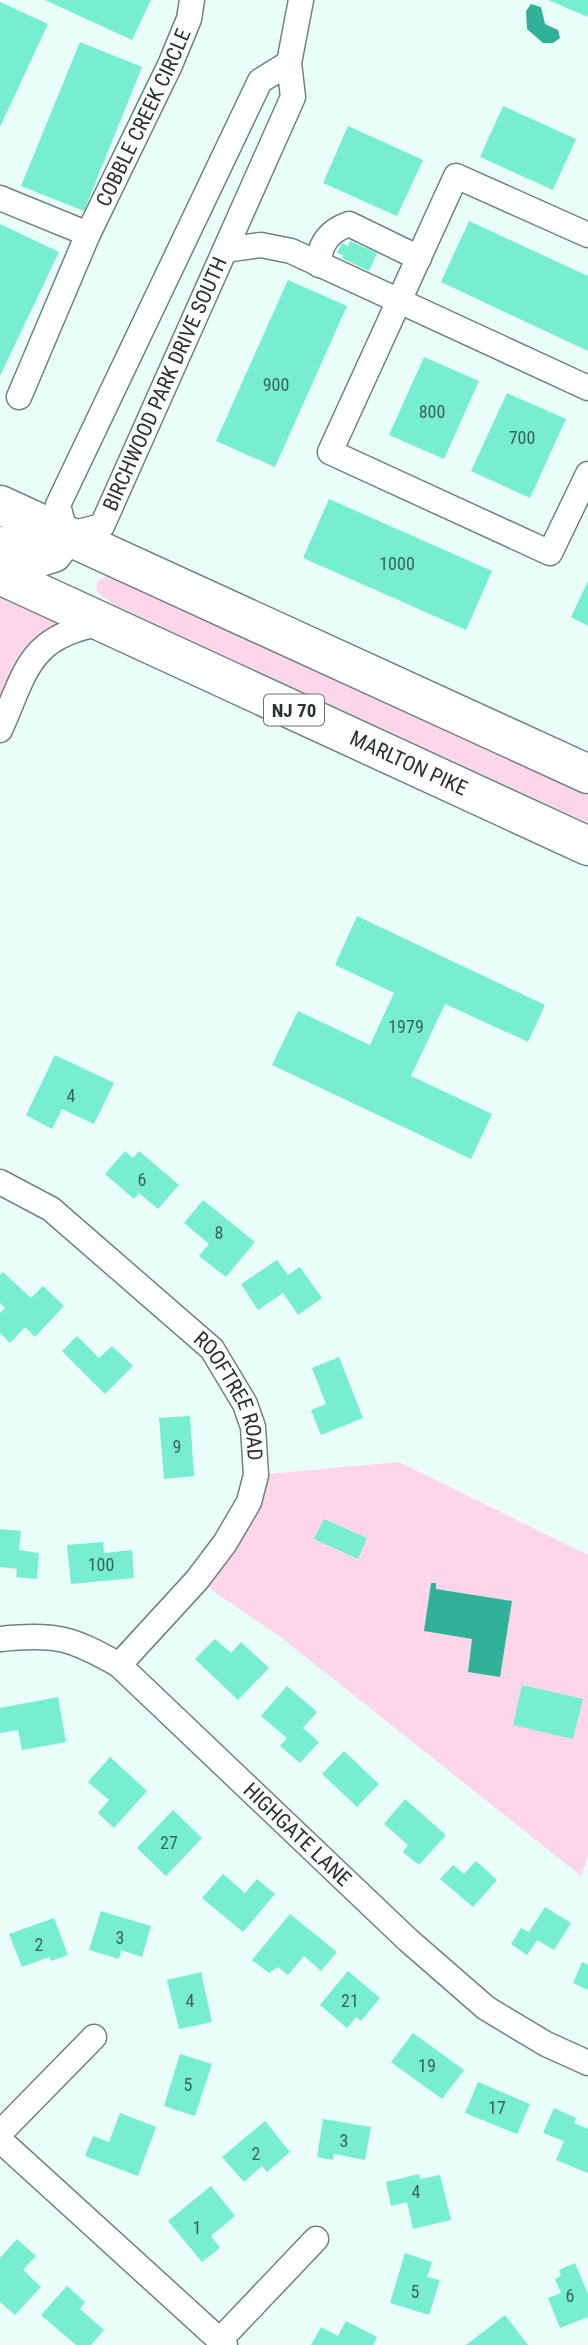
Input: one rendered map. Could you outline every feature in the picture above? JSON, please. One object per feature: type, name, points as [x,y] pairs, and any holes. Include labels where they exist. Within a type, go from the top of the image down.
[{"type":"highway","points":[[0,505],[580,763]]},
{"type":"highway","points":[[0,546],[31,560],[53,553],[66,535]]},
{"type":"highway","name":"MARLTON PIKE","points":[[0,575],[588,846]]},
{"type":"street","name":"COBBLE CREEK CIRCLE","points":[[19,397],[88,234],[170,65],[189,19],[192,0]]},
{"type":"street","name":"BIRCHWOOD PARK DRIVE SOUTH","points":[[289,63],[260,81],[58,505],[66,535],[102,526],[293,97],[289,63],[301,0]]},
{"type":"street","points":[[588,235],[456,176],[330,452],[550,553],[588,474]]},
{"type":"street","points":[[0,198],[88,234]]},
{"type":"street","points":[[319,265],[323,243],[329,234],[349,224],[419,258]]},
{"type":"street","points":[[225,250],[275,246],[588,388]]},
{"type":"street","points":[[0,730],[31,660],[43,646],[77,627],[103,623]]},
{"type":"street","name":"ROOFTREE ROAD","points":[[0,1182],[51,1209],[212,1349],[245,1404],[253,1427],[256,1475],[249,1502],[225,1543],[197,1580],[119,1665]]},
{"type":"street","name":"HIGHGATE LANE","points":[[0,1639],[36,1635],[80,1643],[119,1665],[408,1940],[486,2008],[546,2044],[588,2063]]},
{"type":"street","points":[[0,2133],[94,2037]]},
{"type":"street","points":[[0,2140],[222,2342],[316,2239]]},
{"type":"shaded area","points":[[531,4],[541,7],[545,24],[558,30],[560,38],[553,43],[543,43],[527,29],[526,11]]},
{"type":"shaded area","points":[[0,575],[103,623],[59,634],[0,730]]},
{"type":"shaded area","points":[[106,576],[119,579],[588,796],[588,823],[114,605],[96,591],[97,582]]},
{"type":"shaded area","points":[[399,1462],[588,1555],[588,1856],[581,1876],[283,1639],[197,1580],[256,1475]]},
{"type":"shaded area","points":[[431,1583],[436,1583],[436,1589],[512,1601],[500,1677],[468,1672],[472,1639],[424,1631]]},
{"type":"building","points":[[45,0],[151,0],[132,40]]},
{"type":"building","points":[[548,0],[588,0],[588,17]]},
{"type":"building","points":[[0,2],[48,24],[0,127]]},
{"type":"building","points":[[80,42],[142,67],[84,211],[21,186]]},
{"type":"building","points":[[503,106],[576,139],[553,190],[480,157]]},
{"type":"building","points":[[348,126],[423,160],[397,216],[323,183]]},
{"type":"building","points":[[469,221],[588,276],[588,351],[441,282]]},
{"type":"building","points":[[0,224],[59,252],[0,376]]},
{"type":"building","points":[[350,241],[377,253],[369,271],[337,253],[342,243],[348,246]]},
{"type":"building","points":[[288,280],[347,306],[275,467],[216,441]]},
{"type":"building","points":[[424,357],[479,381],[444,459],[389,435]]},
{"type":"building","points":[[507,393],[566,419],[530,498],[471,471]]},
{"type":"building","points":[[329,499],[492,571],[466,630],[303,558]]},
{"type":"building","points":[[588,581],[588,626],[571,617]]},
{"type":"building","points":[[357,916],[545,1005],[528,1042],[445,1004],[411,1076],[492,1114],[471,1159],[272,1065],[298,1011],[370,1045],[394,993],[335,965]]},
{"type":"building","points":[[55,1055],[114,1083],[94,1124],[62,1109],[52,1129],[26,1115]]},
{"type":"building","points":[[125,1151],[133,1158],[139,1151],[179,1185],[158,1209],[139,1193],[134,1199],[105,1174]]},
{"type":"building","points":[[203,1200],[255,1242],[226,1277],[199,1256],[209,1244],[184,1223]]},
{"type":"building","points":[[277,1260],[288,1275],[300,1267],[322,1298],[298,1315],[283,1293],[258,1310],[241,1284]]},
{"type":"building","points":[[3,1272],[31,1298],[43,1286],[64,1306],[35,1337],[25,1327],[10,1343],[0,1333],[0,1313],[5,1308],[0,1303],[0,1275]]},
{"type":"building","points":[[77,1336],[99,1358],[112,1346],[133,1366],[105,1394],[62,1351]]},
{"type":"building","points":[[339,1357],[363,1418],[321,1435],[311,1410],[326,1404],[312,1368]]},
{"type":"building","points":[[190,1416],[194,1476],[164,1479],[159,1418]]},
{"type":"building","points":[[324,1519],[367,1538],[358,1559],[314,1539]]},
{"type":"building","points":[[0,1529],[21,1531],[19,1550],[39,1553],[37,1579],[16,1577],[17,1569],[0,1567]]},
{"type":"building","points":[[103,1542],[104,1553],[132,1550],[134,1578],[71,1584],[67,1545]]},
{"type":"building","points":[[215,1639],[231,1653],[241,1642],[269,1668],[238,1700],[195,1659]]},
{"type":"building","points":[[522,1685],[583,1699],[573,1739],[513,1725]]},
{"type":"building","points":[[287,1686],[317,1712],[303,1728],[319,1742],[300,1763],[280,1746],[287,1738],[261,1716]]},
{"type":"building","points":[[58,1697],[66,1742],[22,1750],[18,1730],[0,1733],[0,1708]]},
{"type":"building","points":[[344,1751],[379,1784],[357,1807],[322,1774]]},
{"type":"building","points":[[110,1757],[147,1791],[114,1828],[98,1813],[109,1800],[88,1782]]},
{"type":"building","points":[[405,1799],[446,1835],[419,1865],[403,1852],[408,1845],[384,1824]]},
{"type":"building","points":[[173,1810],[202,1838],[166,1876],[137,1848]]},
{"type":"building","points":[[476,1861],[497,1880],[473,1907],[440,1879],[453,1865],[464,1874]]},
{"type":"building","points":[[223,1874],[245,1893],[257,1879],[275,1894],[243,1932],[202,1898]]},
{"type":"building","points":[[545,1907],[571,1923],[554,1950],[537,1940],[527,1955],[511,1944],[521,1928],[529,1932]]},
{"type":"building","points":[[101,1911],[151,1926],[142,1957],[121,1950],[119,1959],[89,1950]]},
{"type":"building","points":[[290,1914],[337,1952],[321,1971],[304,1956],[288,1975],[278,1967],[269,1973],[252,1960]]},
{"type":"building","points":[[54,1918],[68,1955],[51,1961],[49,1957],[22,1967],[9,1934]]},
{"type":"building","points":[[582,1962],[588,1965],[588,1990],[573,1983]]},
{"type":"building","points":[[348,1971],[380,1998],[361,2021],[356,2017],[347,2028],[320,2005]]},
{"type":"building","points":[[201,1972],[212,2022],[179,2029],[167,1980]]},
{"type":"building","points":[[413,2033],[464,2070],[442,2099],[391,2062]]},
{"type":"building","points":[[180,2054],[212,2064],[195,2116],[164,2106]]},
{"type":"building","points":[[478,2082],[530,2104],[517,2134],[465,2113]]},
{"type":"building","points":[[554,2108],[576,2118],[574,2123],[588,2129],[588,2173],[556,2160],[564,2141],[543,2133]]},
{"type":"building","points":[[120,2113],[156,2127],[138,2176],[85,2156],[93,2136],[109,2142]]},
{"type":"building","points":[[323,2119],[371,2127],[365,2160],[334,2154],[333,2160],[317,2157]]},
{"type":"building","points":[[265,2121],[290,2152],[267,2172],[262,2166],[244,2182],[222,2157]]},
{"type":"building","points":[[419,2174],[420,2179],[440,2175],[451,2220],[413,2229],[407,2202],[391,2206],[386,2182]]},
{"type":"building","points":[[211,2186],[235,2216],[211,2236],[220,2248],[202,2262],[168,2221]]},
{"type":"building","points":[[17,2239],[36,2256],[23,2270],[41,2287],[15,2315],[0,2302],[0,2258]]},
{"type":"building","points":[[405,2253],[432,2262],[427,2277],[440,2280],[429,2315],[390,2303]]},
{"type":"building","points":[[575,2263],[588,2294],[588,2317],[560,2328],[548,2298],[561,2293],[555,2279],[561,2276],[559,2270]]},
{"type":"building","points":[[67,2286],[85,2302],[80,2309],[104,2330],[91,2345],[76,2345],[41,2315]]},
{"type":"building","points":[[505,2315],[528,2345],[466,2345]]},
{"type":"building","points":[[346,2321],[377,2337],[373,2345],[311,2345],[321,2327],[338,2336]]}]
